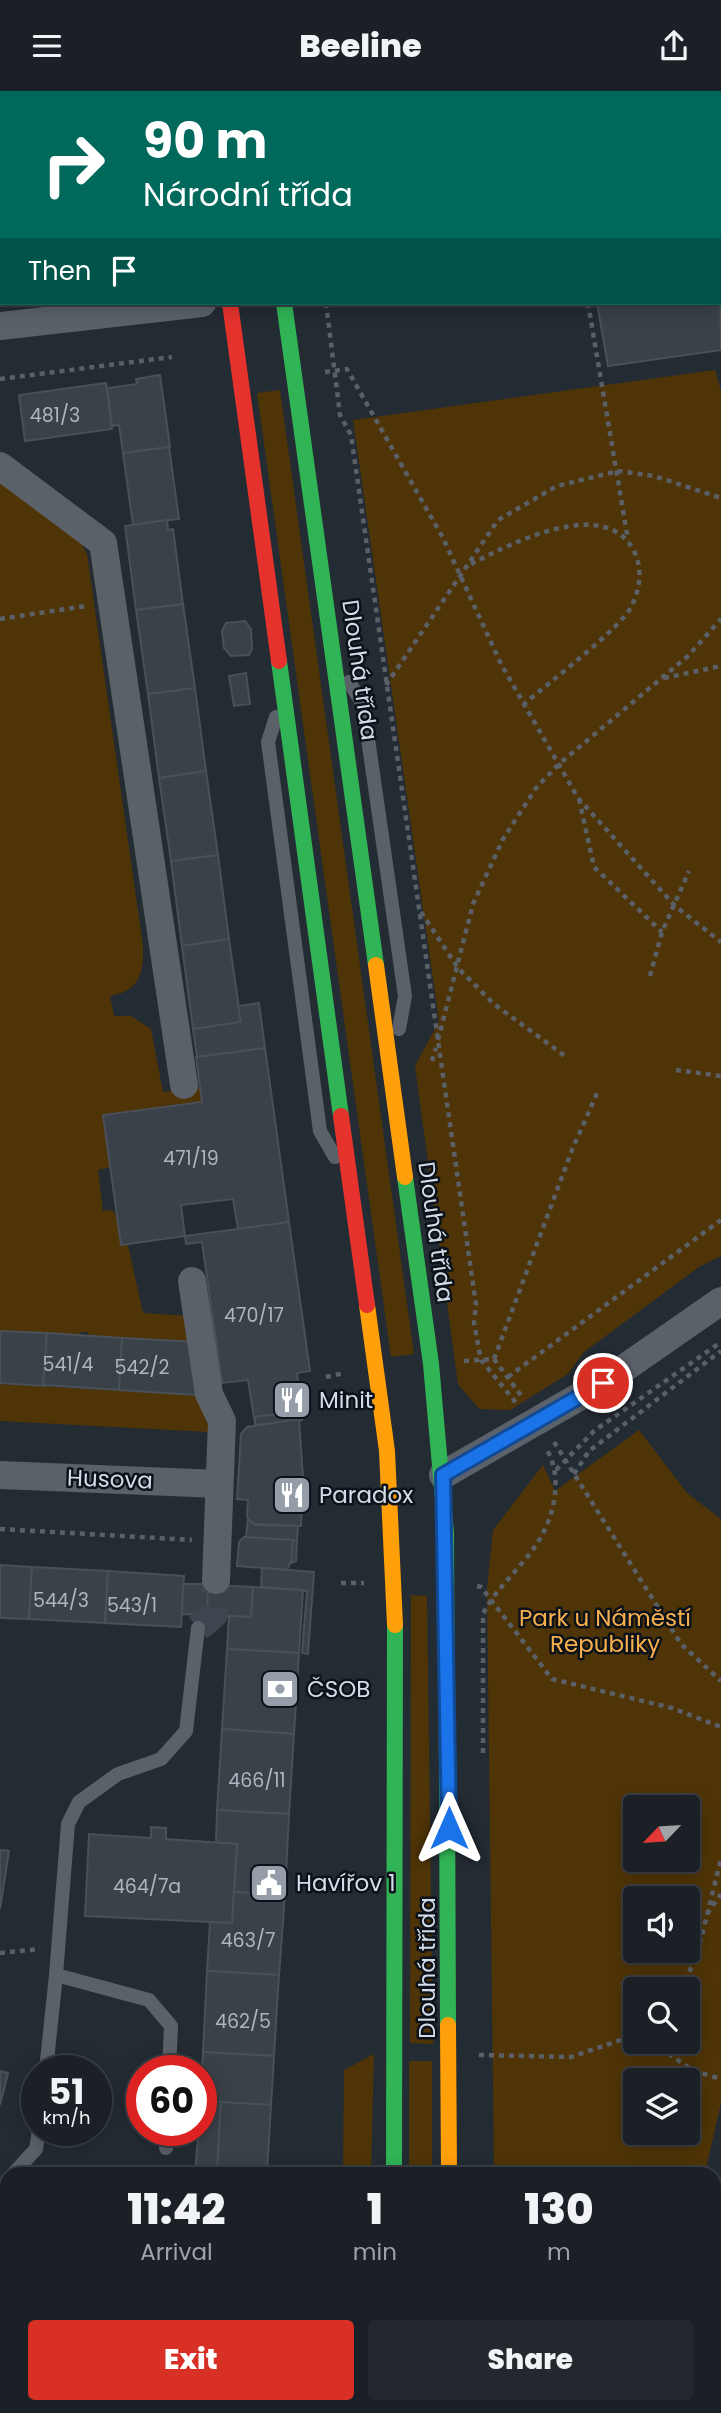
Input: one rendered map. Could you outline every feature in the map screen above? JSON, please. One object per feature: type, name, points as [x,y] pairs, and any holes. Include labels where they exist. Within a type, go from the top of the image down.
[{"type":"main road","points":[[230,305],[387,1451],[393,1532],[394,2167]]},
{"type":"main road","name":"Dlouhá třída","points":[[284,305],[336,659],[391,1068],[447,1586],[449,2167]]},
{"type":"main road","points":[[393,1532],[410,1513]]},
{"type":"street","points":[[0,326],[184,305]]},
{"type":"street","points":[[0,466],[103,543],[184,1085]]},
{"type":"street","points":[[192,1281],[209,1394],[222,1421],[216,1580]]},
{"type":"street","points":[[435,1485],[603,1383],[721,1301]]},
{"type":"street","name":"Husova","points":[[0,1475],[219,1484]]},
{"type":"lane","points":[[336,659],[363,704],[405,996],[391,1068]]},
{"type":"lane","points":[[284,692],[268,742],[320,1131],[351,1185]]},
{"type":"lane","points":[[48,2055],[68,1824],[79,1802],[118,1775],[161,1759],[186,1731],[198,1629]]},
{"type":"lane","points":[[56,1975],[149,2000],[171,2026],[170,2055]]},
{"type":"lane","points":[[20,2167],[36,2146]]},
{"type":"path","points":[[326,305],[340,415],[351,435],[476,1305],[474,1322],[481,1360],[510,1393]]},
{"type":"path","points":[[524,704],[630,610],[640,582],[639,561],[629,541],[588,305]]},
{"type":"path","points":[[0,379],[172,357]]},
{"type":"path","points":[[312,373],[347,369],[443,538],[501,664],[578,798],[675,906],[721,942]]},
{"type":"path","points":[[381,693],[498,520],[557,486],[618,471],[654,476],[721,498]]},
{"type":"path","points":[[468,565],[523,541],[578,525],[607,525],[629,541]]},
{"type":"path","points":[[486,557],[489,563]]},
{"type":"path","points":[[0,619],[111,602]]},
{"type":"path","points":[[432,1061],[473,904],[503,839],[536,787],[559,764],[688,656],[721,619]]},
{"type":"path","points":[[661,679],[721,666]]},
{"type":"path","points":[[578,798],[594,867],[662,932]]},
{"type":"path","points":[[650,977],[662,932],[689,871]]},
{"type":"path","points":[[409,895],[458,968],[494,1004],[565,1056]]},
{"type":"path","points":[[676,1070],[721,1076]]},
{"type":"path","points":[[494,1359],[572,1150],[598,1091]]},
{"type":"path","points":[[508,1377],[721,1220]]},
{"type":"path","points":[[556,1470],[566,1463],[594,1431],[721,1342]]},
{"type":"path","points":[[574,1474],[589,1451],[721,1351]]},
{"type":"path","points":[[456,1362],[494,1359]]},
{"type":"path","points":[[494,1359],[531,1408]]},
{"type":"path","points":[[546,1430],[681,1644],[721,1681]]},
{"type":"path","points":[[483,1766],[483,1614],[491,1599],[538,1543],[554,1500],[556,1470],[548,1451]]},
{"type":"path","points":[[0,1529],[218,1541]]},
{"type":"path","points":[[341,1583],[373,1584]]},
{"type":"path","points":[[447,1586],[481,1587],[552,1679],[672,1708],[721,1727]]},
{"type":"path","points":[[687,1977],[697,1955],[721,1859]]},
{"type":"path","points":[[705,1918],[721,1894]]},
{"type":"path","points":[[0,1953],[58,1948]]},
{"type":"path","points":[[449,2054],[571,2057],[623,2039]]},
{"type":"path","points":[[482,2041],[482,2068]]},
{"type":"path","points":[[669,2054],[692,2070],[721,2079]]},
{"type":"green space","points":[[715,370],[721,391],[721,1256],[699,1267],[584,1352],[568,1374],[510,1410],[479,1409],[458,1384],[415,1066],[439,1021],[353,420]]},
{"type":"green space","points":[[280,390],[414,1354],[391,1357],[257,393]]},
{"type":"green space","points":[[0,477],[81,543],[87,554],[143,946],[138,979],[128,990],[110,996],[114,1016],[131,1016],[151,1029],[163,1092],[201,1087],[204,1101],[111,1167],[98,1170],[103,1211],[113,1210],[114,1214],[117,1214],[122,1245],[128,1245],[143,1313],[190,1316],[197,1343],[89,1337],[88,1332],[80,1332],[80,1337],[0,1332]]},
{"type":"green space","points":[[0,1384],[194,1395],[203,1387],[209,1432],[0,1421]]},
{"type":"green space","name":"Park u Náměstí Republiky","points":[[639,1430],[687,1493],[721,1519],[721,2103],[706,2167],[494,2167],[487,1588],[493,1530],[543,1465],[555,1491]]},
{"type":"green space","points":[[411,1595],[427,1596],[433,2044],[410,2043]]},
{"type":"green space","points":[[374,2054],[371,2167],[343,2167],[344,2070]]},
{"type":"green space","points":[[409,2061],[432,2061],[432,2167],[409,2167]]},
{"type":"building","points":[[597,305],[720,305],[721,350],[608,366]]},
{"type":"building","points":[[160,375],[170,447],[123,453],[119,425],[112,426],[107,388],[137,384],[136,379]]},
{"type":"building","points":[[106,383],[112,429],[25,441],[19,395]]},
{"type":"building","points":[[169,447],[179,519],[133,525],[123,453]]},
{"type":"building","points":[[167,520],[168,530],[173,529],[183,604],[136,610],[125,526]]},
{"type":"building","points":[[183,604],[195,688],[148,694],[136,610]]},
{"type":"building","points":[[245,621],[251,629],[252,649],[249,655],[231,656],[224,648],[222,631],[226,623]]},
{"type":"building","points":[[246,673],[250,704],[234,706],[229,676]]},
{"type":"building","points":[[195,688],[206,771],[159,778],[148,694]]},
{"type":"building","points":[[206,771],[218,855],[171,861],[159,778]]},
{"type":"building","points":[[218,855],[229,939],[182,946],[171,861]]},
{"type":"building","points":[[229,939],[241,1022],[193,1029],[182,946]]},
{"type":"building","points":[[259,1003],[265,1048],[197,1057],[193,1029],[241,1022],[238,1006]]},
{"type":"building","points":[[265,1048],[289,1222],[238,1229],[233,1199],[181,1205],[185,1236],[121,1245],[103,1115],[202,1102],[196,1057]]},
{"type":"building","points":[[289,1222],[310,1371],[297,1373],[302,1411],[254,1418],[248,1380],[222,1383],[202,1242],[186,1244],[185,1236]]},
{"type":"building","points":[[0,1331],[47,1333],[45,1386],[0,1383]]},
{"type":"building","points":[[47,1333],[122,1338],[119,1390],[43,1385]]},
{"type":"building","points":[[122,1338],[198,1342],[195,1395],[119,1390]]},
{"type":"building","points":[[302,1411],[302,1420],[255,1425],[255,1417]]},
{"type":"building","points":[[299,1419],[303,1477],[301,1526],[252,1524],[247,1516],[248,1500],[237,1499],[241,1434],[247,1427]]},
{"type":"building","points":[[248,1519],[255,1525],[298,1526],[297,1541],[246,1538]]},
{"type":"building","points":[[244,1537],[293,1540],[292,1559],[287,1570],[237,1566],[239,1542]]},
{"type":"building","points":[[293,1541],[297,1541],[296,1561],[291,1563]]},
{"type":"building","points":[[0,1565],[32,1567],[29,1619],[0,1618]]},
{"type":"building","points":[[32,1567],[108,1571],[105,1623],[29,1619]]},
{"type":"building","points":[[262,1568],[314,1572],[308,1654],[302,1653],[307,1591],[261,1587]]},
{"type":"building","points":[[108,1571],[184,1576],[181,1627],[105,1623]]},
{"type":"building","points":[[183,1584],[211,1584],[207,1615],[182,1614]]},
{"type":"building","points":[[208,1585],[253,1587],[251,1617],[207,1615]]},
{"type":"building","points":[[253,1587],[303,1590],[299,1653],[227,1649],[229,1616],[251,1617]]},
{"type":"building","points":[[227,1649],[299,1653],[294,1734],[222,1729]]},
{"type":"building","points":[[222,1729],[294,1734],[289,1814],[217,1810]]},
{"type":"building","points":[[217,1810],[289,1814],[285,1895],[234,1892],[237,1844],[216,1843]]},
{"type":"building","points":[[151,1827],[166,1828],[166,1839],[237,1844],[232,1923],[85,1916],[89,1834],[151,1838]]},
{"type":"building","points":[[0,1850],[9,1851],[0,1909]]},
{"type":"building","points":[[234,1892],[285,1895],[279,1975],[207,1971],[210,1922],[232,1923]]},
{"type":"building","points":[[207,1971],[279,1975],[274,2056],[203,2052]]},
{"type":"building","points":[[203,2052],[274,2056],[271,2105],[217,2102],[217,2055],[203,2055]]},
{"type":"building","points":[[0,2071],[8,2073],[0,2105]]},
{"type":"building","points":[[217,2102],[221,2102],[217,2167],[196,2167],[197,2146],[217,2146]]},
{"type":"building","points":[[221,2102],[271,2105],[267,2167],[217,2167]]},
{"type":"tunnel","points":[[198,1628],[214,1614],[216,1580]]},
{"type":"traffic: fast","points":[[284,305],[376,965]]},
{"type":"traffic: fast","points":[[279,661],[341,1116]]},
{"type":"traffic: fast","points":[[405,1177],[431,1364],[446,1533],[448,2025]]},
{"type":"traffic: fast","points":[[394,2167],[395,1625]]},
{"type":"traffic: slow","points":[[376,965],[405,1177]]},
{"type":"traffic: slow","points":[[367,1305],[387,1451],[395,1625]]},
{"type":"traffic: slow","points":[[448,2025],[449,2167]]},
{"type":"traffic: jam","points":[[230,305],[279,661]]},
{"type":"traffic: jam","points":[[341,1116],[367,1305]]},
{"type":"place","name":"Minit","points":[[292,1400]]},
{"type":"place","name":"Paradox","points":[[292,1495]]},
{"type":"place","name":"ČSOB","points":[[280,1689]]},
{"type":"place","name":"Havířov 1","points":[[269,1883]]},
{"type":"route","points":[[449,1828],[443,1475],[603,1383]]}]
